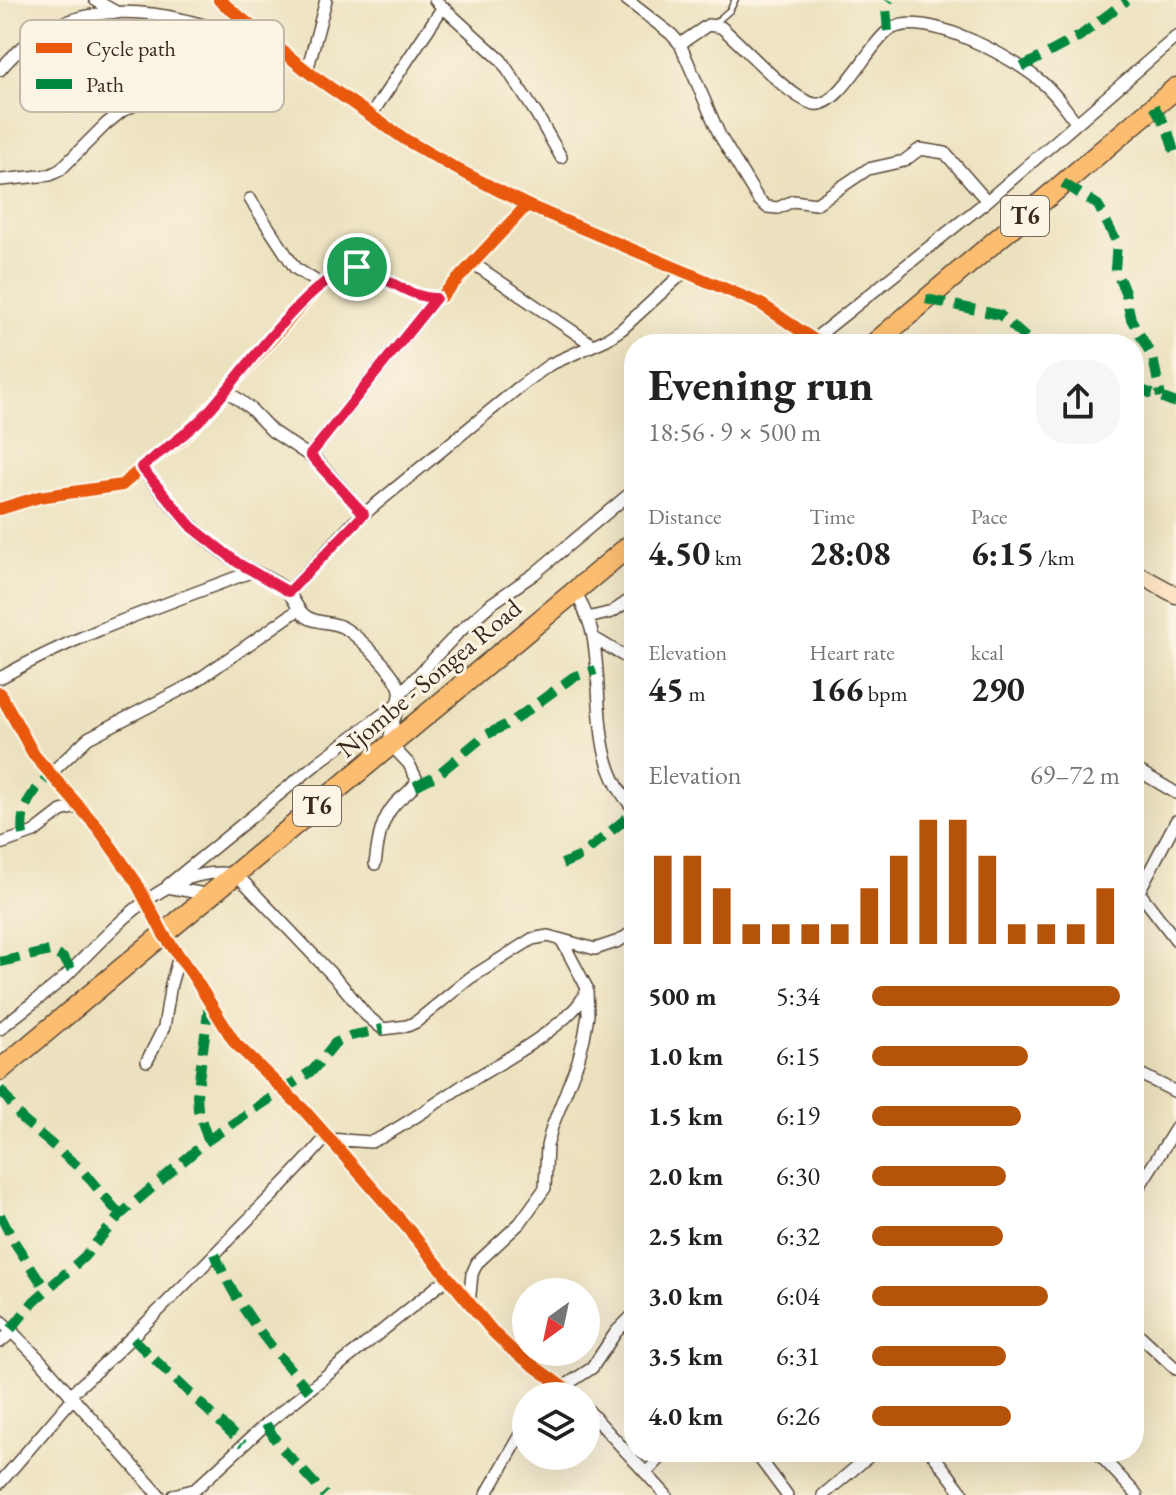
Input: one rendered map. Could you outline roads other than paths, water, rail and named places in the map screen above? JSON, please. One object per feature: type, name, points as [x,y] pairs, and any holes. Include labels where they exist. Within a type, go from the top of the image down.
[{"type":"highway","name":"T6","points":[[886,334],[1176,88]]},
{"type":"highway","name":"Njombe - Songea Road","points":[[0,1070],[624,550]]},
{"type":"street","points":[[95,0],[119,13]]},
{"type":"street","points":[[219,0],[244,20]]},
{"type":"street","points":[[307,71],[326,0]]},
{"type":"street","points":[[627,0],[680,44],[720,136],[758,199],[767,207],[778,208],[793,201],[816,204],[868,169],[904,161],[920,149],[945,153],[987,201]]},
{"type":"street","points":[[371,115],[439,4],[501,60],[561,157]]},
{"type":"street","points":[[68,20],[88,14],[150,13],[186,20]]},
{"type":"street","points":[[680,44],[714,24],[728,32],[791,90],[815,104],[822,103],[842,87],[888,31],[909,25],[941,28],[1021,65],[1047,86],[1076,122]]},
{"type":"street","points":[[826,334],[987,201],[1176,37]]},
{"type":"street","points":[[0,70],[20,51]]},
{"type":"street","points":[[284,52],[371,115],[443,161],[527,205],[761,304],[806,334]]},
{"type":"street","points":[[1,180],[50,175],[60,170],[97,131],[121,112]]},
{"type":"street","points":[[250,199],[295,268],[322,285]]},
{"type":"street","points":[[0,509],[39,497],[122,485],[141,467],[180,440],[333,275],[357,267],[413,294],[436,298],[442,296],[527,205]]},
{"type":"street","points":[[474,264],[593,345]]},
{"type":"street","points":[[289,592],[364,514],[549,365],[622,329],[684,272]]},
{"type":"street","points":[[310,455],[436,298]]},
{"type":"street","points":[[226,390],[250,408],[272,431],[310,455],[364,514]]},
{"type":"street","points":[[141,467],[192,527],[238,563],[289,592],[298,610],[309,618],[345,628],[373,654],[398,684],[400,697],[389,743],[409,764],[417,780],[383,821],[375,864]]},
{"type":"street","points":[[165,890],[400,697],[457,634],[491,604],[534,574],[624,498]]},
{"type":"street","points":[[0,678],[43,653],[108,625],[253,571]]},
{"type":"street","points":[[1144,577],[1176,595]]},
{"type":"street","points":[[575,590],[594,638],[600,734],[605,759],[624,795]]},
{"type":"street","points":[[588,618],[612,612],[624,604]]},
{"type":"street","points":[[50,774],[88,738],[192,684],[298,610]]},
{"type":"street","points":[[594,638],[624,656]]},
{"type":"street","points":[[0,693],[34,755],[98,828],[136,882],[164,935],[235,1043],[292,1097],[512,1350],[556,1382]]},
{"type":"street","points":[[1144,774],[1176,793]]},
{"type":"street","points":[[0,844],[34,832],[61,811],[77,807]]},
{"type":"street","points":[[1144,883],[1176,821]]},
{"type":"street","points":[[0,1029],[55,985],[100,940],[146,901],[208,873],[237,875],[340,983],[366,1015],[383,1029],[416,1022],[470,978],[532,939],[548,936],[574,945],[601,948],[624,938]]},
{"type":"street","points":[[165,890],[211,895]]},
{"type":"street","points":[[1144,904],[1176,940]]},
{"type":"street","points":[[469,1304],[472,1274],[477,1263],[520,1223],[545,1188],[547,1146],[584,1038],[588,1015],[587,988],[561,940]]},
{"type":"street","points":[[147,1061],[164,1027],[179,956]]},
{"type":"street","points":[[327,1138],[371,1142],[392,1132],[528,1045],[581,1003],[587,988]]},
{"type":"street","points":[[1144,1076],[1176,1092]]},
{"type":"street","points":[[1144,1179],[1176,1128]]},
{"type":"street","points":[[0,1483],[72,1397],[275,1196],[327,1138]]},
{"type":"street","points":[[174,1495],[191,1492],[266,1424],[449,1277]]},
{"type":"street","points":[[0,1320],[159,1495]]},
{"type":"street","points":[[563,1382],[592,1368],[624,1324]]},
{"type":"street","points":[[0,1342],[13,1331]]},
{"type":"street","points":[[1144,1339],[1176,1369]]},
{"type":"street","points":[[600,1424],[624,1451]]},
{"type":"street","points":[[486,1495],[512,1450]]},
{"type":"street","points":[[636,1462],[666,1495]]},
{"type":"street","points":[[647,1472],[656,1462]]},
{"type":"street","points":[[762,1462],[787,1495]]},
{"type":"street","points":[[823,1495],[862,1462]]},
{"type":"street","points":[[938,1462],[957,1492]]},
{"type":"street","points":[[1106,1462],[1137,1495]]},
{"type":"lane","points":[[714,24],[730,10],[735,0]]}]
